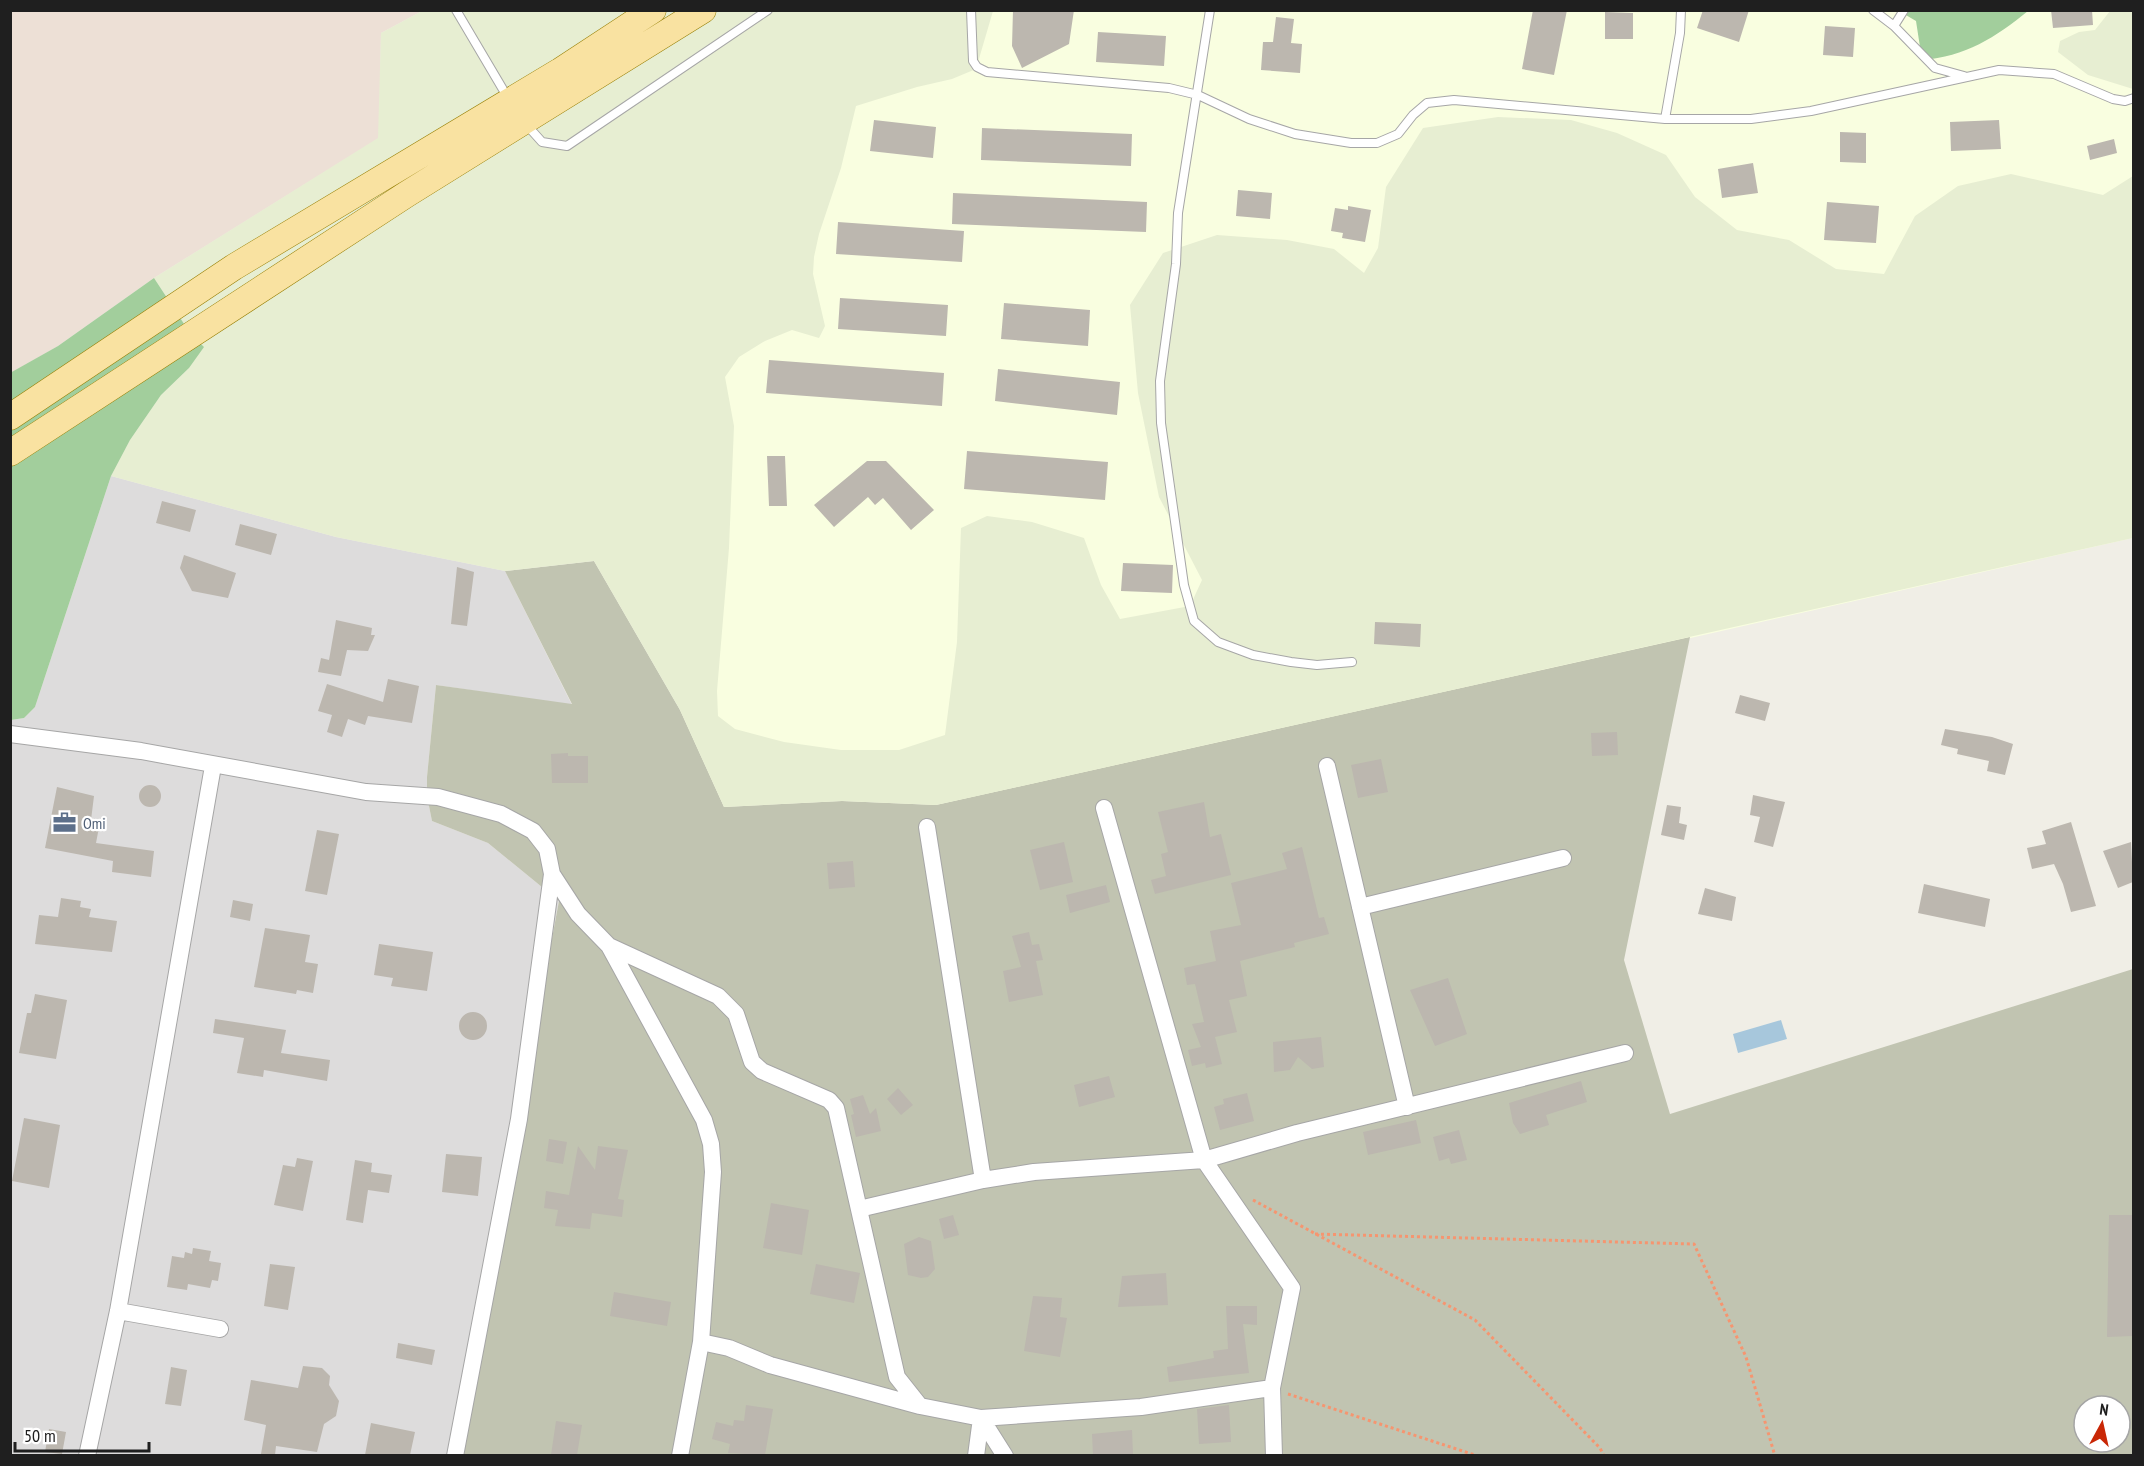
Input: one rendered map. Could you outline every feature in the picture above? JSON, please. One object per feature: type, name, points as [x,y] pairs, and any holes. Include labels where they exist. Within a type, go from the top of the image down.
[{"type":"main road","points":[[10,453],[516,110],[653,10]]},
{"type":"main road","points":[[10,417],[234,267],[516,110],[703,10]]},
{"type":"street","points":[[10,734],[141,751],[213,766],[366,792],[438,797],[501,814],[533,831],[547,849],[552,874],[519,1119],[455,1455]]},
{"type":"street","points":[[87,1455],[118,1311],[213,766]]},
{"type":"street","points":[[1327,766],[1407,1107]]},
{"type":"street","points":[[1104,808],[1204,1160],[1292,1288],[1272,1388],[1274,1455]]},
{"type":"street","points":[[927,827],[983,1180]]},
{"type":"street","points":[[1360,907],[1563,858]]},
{"type":"street","points":[[552,874],[578,914],[609,946],[704,1120],[711,1144],[713,1172],[701,1342],[680,1455]]},
{"type":"street","points":[[609,946],[718,996],[736,1014],[753,1062],[762,1071],[829,1100],[836,1108],[897,1377],[920,1406]]},
{"type":"street","points":[[859,1209],[983,1180],[1034,1172],[1204,1160],[1624,1053]]},
{"type":"street","points":[[118,1311],[220,1329]]},
{"type":"street","points":[[701,1342],[729,1348],[770,1365],[920,1406],[981,1418],[1141,1407],[1272,1388]]},
{"type":"street","points":[[976,1455],[981,1418]]},
{"type":"street","points":[[981,1418],[1005,1455]]},
{"type":"lane","points":[[456,10],[516,110],[542,142],[567,146],[768,10]]},
{"type":"lane","points":[[971,10],[973,62],[977,68],[987,72],[1169,88],[1198,95],[1249,119],[1295,134],[1351,143],[1377,143],[1398,134],[1413,115],[1427,104],[1454,100],[1665,119],[1751,119],[1810,111],[1999,70],[2054,74],[2113,99],[2125,101],[2133,98]]},
{"type":"lane","points":[[1210,10],[1178,213],[1176,264],[1160,381],[1161,423],[1184,585],[1194,621],[1218,642],[1253,655],[1292,663],[1317,665],[1352,662]]},
{"type":"lane","points":[[1665,119],[1678,43],[1681,10]]},
{"type":"lane","points":[[1873,10],[1894,26],[1935,68],[1967,77]]},
{"type":"lane","points":[[1894,26],[1904,10]]},
{"type":"path","points":[[1249,1198],[1474,1320],[1600,1448],[1604,1455]]},
{"type":"path","points":[[1315,1234],[1694,1244],[1746,1357],[1774,1455]]},
{"type":"path","points":[[1272,1388],[1478,1455]]},
{"type":"shaded area","points":[[11,11],[422,11],[381,33],[379,138],[154,278],[58,346],[11,373]]},
{"type":"shaded area","points":[[422,11],[993,11],[976,69],[952,79],[856,106],[841,168],[819,234],[814,257],[813,274],[825,326],[819,338],[792,330],[765,341],[739,357],[725,377],[734,426],[729,548],[717,691],[718,716],[735,729],[784,742],[841,750],[899,750],[945,735],[957,642],[961,528],[987,516],[1032,522],[1084,538],[1101,585],[1120,619],[1190,606],[1202,580],[1159,497],[1138,393],[1130,305],[1163,253],[1217,235],[1287,240],[1334,249],[1364,273],[1378,248],[1386,187],[1423,128],[1498,117],[1571,120],[1617,133],[1666,155],[1695,197],[1737,230],[1789,240],[1836,269],[1884,274],[1915,216],[1958,186],[2011,174],[2103,195],[2133,176],[2133,538],[936,805],[842,801],[724,807],[680,710],[594,561],[505,571],[336,537],[111,476],[130,440],[161,395],[189,368],[190,333],[154,278],[378,138],[381,33]]},
{"type":"shaded area","points":[[841,11],[2133,11],[2133,538],[1134,764],[936,805],[842,801],[724,807],[680,710],[564,268]]},
{"type":"shaded area","points":[[2110,11],[2133,11],[2133,89],[2088,75],[2058,52],[2060,41],[2079,32],[2095,30]]},
{"type":"shaded area","points":[[111,476],[336,537],[505,571],[572,705],[436,685],[427,777],[427,796],[432,821],[488,843],[559,901],[455,1455],[11,1456],[11,720],[24,718],[35,707]]},
{"type":"shaded area","points":[[594,561],[680,710],[724,807],[842,801],[936,805],[1690,637],[1624,960],[1670,1114],[2133,969],[2133,1455],[455,1455],[559,901],[488,843],[432,821],[427,796],[427,777],[436,685],[572,704],[505,571]]},
{"type":"green space","points":[[1899,11],[2028,11],[1979,44],[1952,55],[1922,60],[1916,21]]},
{"type":"green space","points":[[154,278],[190,333],[204,347],[189,368],[161,395],[130,440],[111,476],[35,707],[24,718],[11,720],[10,373],[58,346]]},
{"type":"water","points":[[1781,1020],[1787,1039],[1738,1053],[1733,1034]]},
{"type":"building","points":[[1013,10],[1074,10],[1069,44],[1022,68],[1012,46]]},
{"type":"building","points":[[1533,10],[1567,10],[1554,75],[1522,69]]},
{"type":"building","points":[[1703,10],[1749,10],[1739,42],[1697,28]]},
{"type":"building","points":[[2051,10],[2092,10],[2093,25],[2053,28]]},
{"type":"building","points":[[1605,12],[1633,13],[1633,39],[1605,39]]},
{"type":"building","points":[[1276,17],[1294,19],[1291,43],[1302,44],[1300,73],[1261,70],[1263,42],[1273,42]]},
{"type":"building","points":[[1825,26],[1855,28],[1853,57],[1823,55]]},
{"type":"building","points":[[1098,32],[1166,36],[1164,66],[1096,62]]},
{"type":"building","points":[[874,120],[936,127],[933,158],[870,151]]},
{"type":"building","points":[[1999,120],[2001,149],[1951,151],[1950,122]]},
{"type":"building","points":[[982,128],[1132,134],[1131,166],[981,160]]},
{"type":"building","points":[[1840,132],[1866,133],[1866,163],[1840,162]]},
{"type":"building","points":[[2114,139],[2117,153],[2090,160],[2087,146]]},
{"type":"building","points":[[1753,163],[1758,193],[1722,198],[1718,169]]},
{"type":"building","points":[[1238,190],[1272,193],[1270,219],[1236,216]]},
{"type":"building","points":[[953,193],[1147,202],[1146,232],[952,224]]},
{"type":"building","points":[[1827,202],[1879,206],[1876,243],[1824,240]]},
{"type":"building","points":[[1348,206],[1371,210],[1365,242],[1342,238],[1343,233],[1331,231],[1335,208],[1348,210]]},
{"type":"building","points":[[838,222],[964,231],[962,262],[836,254]]},
{"type":"building","points":[[840,298],[948,305],[946,336],[838,329]]},
{"type":"building","points":[[1004,303],[1090,310],[1088,346],[1001,339]]},
{"type":"building","points":[[769,360],[944,373],[942,406],[766,393]]},
{"type":"building","points":[[998,369],[1120,382],[1117,415],[995,401]]},
{"type":"building","points":[[967,451],[1108,462],[1105,500],[964,489]]},
{"type":"building","points":[[767,456],[785,456],[787,506],[769,506]]},
{"type":"building","points":[[867,461],[886,461],[934,510],[911,530],[883,498],[875,505],[868,497],[834,527],[814,505]]},
{"type":"building","points":[[162,501],[196,510],[190,532],[156,523]]},
{"type":"building","points":[[240,524],[277,534],[271,555],[235,545]]},
{"type":"building","points":[[184,555],[236,573],[228,598],[192,591],[180,568]]},
{"type":"building","points":[[1123,563],[1173,565],[1172,593],[1121,591]]},
{"type":"building","points":[[457,567],[474,572],[467,626],[451,624]]},
{"type":"building","points":[[336,620],[372,628],[371,635],[375,635],[368,651],[347,650],[341,676],[318,672],[321,658],[329,660]]},
{"type":"building","points":[[1375,622],[1421,624],[1420,647],[1374,644]]},
{"type":"building","points":[[388,679],[419,686],[412,723],[368,716],[365,725],[348,719],[342,737],[327,732],[332,715],[318,711],[327,684],[383,702]]},
{"type":"building","points":[[1740,695],[1770,703],[1765,721],[1735,713]]},
{"type":"building","points":[[1945,729],[1992,737],[2013,744],[2005,775],[1987,771],[1989,761],[1957,754],[1958,749],[1941,745]]},
{"type":"building","points":[[1617,732],[1618,755],[1592,756],[1591,733]]},
{"type":"building","points":[[568,753],[568,756],[588,756],[588,783],[552,783],[551,754]]},
{"type":"building","points":[[1381,759],[1388,792],[1358,798],[1351,765]]},
{"type":"building","points":[[150,785],[158,788],[161,796],[158,804],[150,807],[142,804],[139,796],[142,788]]},
{"type":"building","points":[[57,787],[94,796],[91,820],[100,822],[96,843],[154,851],[151,877],[112,872],[113,861],[45,848]]},
{"type":"building","points":[[1753,795],[1785,802],[1773,847],[1754,842],[1760,817],[1750,815]]},
{"type":"building","points":[[1204,802],[1210,837],[1221,834],[1231,875],[1155,894],[1151,880],[1166,876],[1161,854],[1168,852],[1158,812]]},
{"type":"building","points":[[1667,805],[1681,807],[1679,823],[1687,825],[1684,840],[1661,835]]},
{"type":"building","points":[[2071,822],[2096,906],[2071,912],[2063,884],[2054,864],[2032,869],[2027,848],[2046,844],[2042,831]]},
{"type":"building","points":[[317,830],[339,834],[327,895],[305,891]]},
{"type":"building","points":[[1064,842],[1073,882],[1040,890],[1030,850]]},
{"type":"building","points":[[2131,842],[2133,882],[2118,888],[2103,851]]},
{"type":"building","points":[[1302,847],[1319,918],[1324,917],[1329,934],[1294,943],[1295,947],[1240,961],[1247,996],[1229,1000],[1237,1032],[1215,1037],[1222,1064],[1206,1068],[1205,1063],[1192,1066],[1188,1050],[1201,1047],[1192,1024],[1204,1022],[1195,984],[1187,985],[1184,968],[1216,961],[1210,931],[1241,925],[1231,883],[1287,869],[1282,853]]},
{"type":"building","points":[[853,861],[855,887],[829,889],[827,863]]},
{"type":"building","points":[[1924,884],[1990,899],[1985,927],[1918,913]]},
{"type":"building","points":[[1106,885],[1110,902],[1070,913],[1066,895]]},
{"type":"building","points":[[1705,888],[1736,897],[1732,921],[1698,914]]},
{"type":"building","points":[[61,898],[81,901],[80,907],[91,909],[89,917],[117,921],[112,952],[35,944],[39,915],[58,917]]},
{"type":"building","points":[[233,900],[253,904],[250,921],[230,917]]},
{"type":"building","points":[[265,928],[310,935],[305,962],[318,964],[313,993],[297,990],[296,994],[254,987]]},
{"type":"building","points":[[1029,932],[1032,945],[1039,944],[1043,960],[1036,961],[1043,995],[1009,1002],[1003,971],[1021,967],[1012,936]]},
{"type":"building","points":[[379,944],[433,952],[427,991],[391,986],[393,978],[374,975]]},
{"type":"building","points":[[1448,978],[1467,1034],[1435,1046],[1410,990]]},
{"type":"building","points":[[35,994],[67,1000],[56,1059],[19,1053],[27,1013],[31,1013]]},
{"type":"building","points":[[473,1012],[483,1016],[487,1026],[483,1036],[473,1040],[463,1036],[459,1026],[463,1016]]},
{"type":"building","points":[[215,1019],[286,1030],[281,1053],[330,1060],[327,1081],[264,1070],[263,1077],[237,1073],[244,1038],[213,1033]]},
{"type":"building","points":[[1321,1037],[1324,1067],[1312,1069],[1298,1057],[1290,1070],[1274,1072],[1273,1042]]},
{"type":"building","points":[[1109,1076],[1115,1097],[1079,1107],[1074,1085]]},
{"type":"building","points":[[1581,1081],[1587,1102],[1546,1115],[1549,1125],[1520,1134],[1513,1123],[1509,1103]]},
{"type":"building","points":[[898,1088],[913,1105],[901,1115],[887,1099]]},
{"type":"building","points":[[1247,1093],[1254,1121],[1220,1130],[1214,1107],[1224,1104],[1223,1099]]},
{"type":"building","points":[[863,1095],[870,1114],[876,1108],[881,1131],[856,1137],[850,1099]]},
{"type":"building","points":[[24,1118],[60,1125],[49,1188],[12,1181]]},
{"type":"building","points":[[1416,1120],[1421,1143],[1368,1155],[1363,1132]]},
{"type":"building","points":[[1459,1130],[1467,1160],[1451,1164],[1449,1158],[1439,1161],[1433,1137]]},
{"type":"building","points":[[549,1139],[567,1142],[563,1164],[546,1161]]},
{"type":"building","points":[[578,1146],[595,1170],[598,1146],[628,1150],[618,1199],[624,1200],[622,1217],[592,1213],[590,1229],[555,1226],[558,1210],[544,1208],[546,1191],[569,1195]]},
{"type":"building","points":[[446,1154],[482,1157],[478,1196],[442,1192]]},
{"type":"building","points":[[297,1158],[313,1161],[303,1211],[274,1205],[283,1165],[295,1167]]},
{"type":"building","points":[[355,1160],[372,1163],[371,1172],[392,1175],[389,1193],[368,1190],[363,1223],[346,1220]]},
{"type":"building","points":[[771,1203],[809,1210],[802,1255],[763,1248]]},
{"type":"building","points":[[953,1215],[959,1235],[944,1239],[939,1219]]},
{"type":"building","points":[[2109,1215],[2133,1215],[2133,1336],[2107,1337]]},
{"type":"building","points":[[919,1237],[931,1241],[935,1269],[928,1277],[921,1278],[908,1275],[904,1244]]},
{"type":"building","points":[[193,1248],[211,1251],[209,1261],[221,1263],[218,1281],[212,1280],[210,1288],[188,1284],[187,1290],[167,1287],[172,1256],[184,1258],[185,1252],[192,1254]]},
{"type":"building","points":[[270,1264],[295,1267],[288,1310],[264,1306]]},
{"type":"building","points":[[816,1264],[860,1273],[854,1303],[810,1294]]},
{"type":"building","points":[[1166,1273],[1168,1305],[1118,1307],[1122,1276]]},
{"type":"building","points":[[614,1292],[671,1302],[667,1326],[610,1316]]},
{"type":"building","points":[[1033,1296],[1062,1298],[1060,1317],[1067,1318],[1060,1357],[1024,1351]]},
{"type":"building","points":[[1226,1306],[1257,1306],[1257,1325],[1243,1324],[1249,1373],[1169,1382],[1167,1367],[1214,1358],[1213,1351],[1228,1349]]},
{"type":"building","points":[[398,1343],[435,1350],[432,1365],[396,1358]]},
{"type":"building","points":[[303,1366],[322,1368],[330,1376],[329,1385],[339,1401],[336,1416],[324,1424],[317,1452],[276,1446],[275,1455],[261,1454],[266,1425],[244,1420],[251,1380],[298,1388]]},
{"type":"building","points":[[171,1367],[187,1370],[181,1406],[165,1404]]},
{"type":"building","points":[[746,1405],[773,1409],[765,1455],[728,1453],[730,1444],[712,1439],[716,1422],[733,1426],[734,1420],[744,1421]]},
{"type":"building","points":[[1229,1405],[1231,1442],[1199,1444],[1197,1409]]},
{"type":"building","points":[[556,1421],[582,1425],[577,1455],[551,1455]]},
{"type":"building","points":[[371,1423],[415,1432],[410,1455],[365,1455]]},
{"type":"building","points":[[49,1429],[66,1432],[62,1454],[45,1452]]},
{"type":"building","points":[[1132,1430],[1133,1455],[1093,1455],[1092,1434]]},
{"type":"place","name":"Omi","points":[[65,823]]}]
